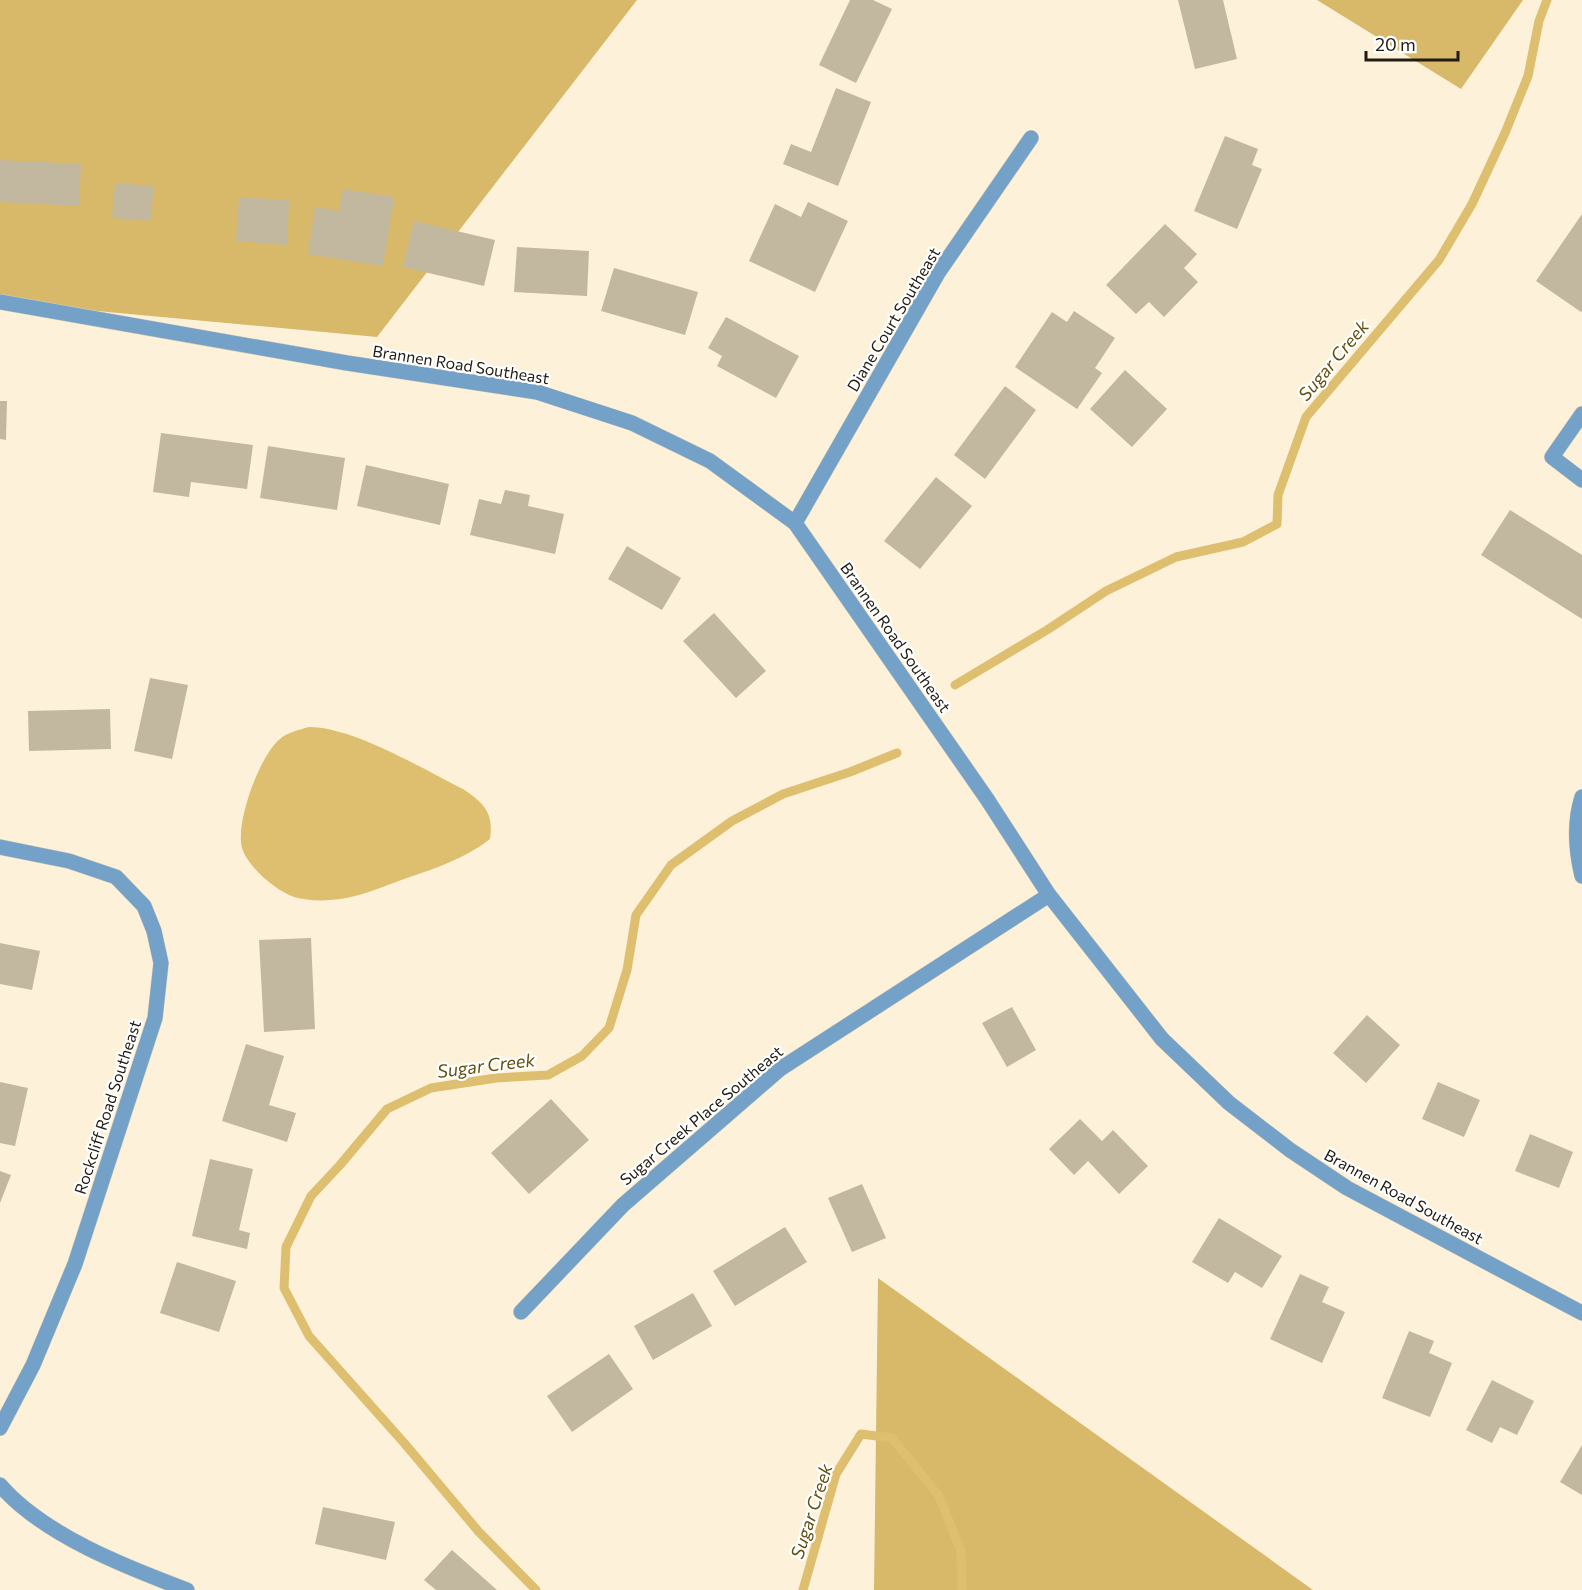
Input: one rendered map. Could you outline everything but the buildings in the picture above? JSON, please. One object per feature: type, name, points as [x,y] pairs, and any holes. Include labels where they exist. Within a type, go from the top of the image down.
[{"type":"street","name":"Diane Court Southeast","points":[[795,523],[938,273],[1031,138]]},
{"type":"street","name":"Brannen Road Southeast","points":[[0,302],[347,363],[537,392],[632,423],[700,456],[795,523],[987,799],[1049,896],[1162,1039],[1229,1103],[1290,1150],[1347,1188],[1582,1313]]},
{"type":"street","points":[[1582,414],[1552,457],[1582,480]]},
{"type":"street","points":[[1582,796],[1577,812],[1578,858],[1582,876]]},
{"type":"street","name":"Rockcliff Road Southeast","points":[[0,847],[69,861],[116,877],[144,906],[154,931],[160,963],[155,1018],[75,1264],[33,1365],[0,1428]]},
{"type":"street","name":"Sugar Creek Place Southeast","points":[[521,1312],[623,1205],[780,1069],[1049,896]]},
{"type":"street","points":[[0,1485],[12,1499],[67,1537],[130,1569],[187,1590]]},
{"type":"shaded area","points":[[0,0],[637,0],[377,337],[0,302]]},
{"type":"shaded area","points":[[1317,0],[1523,0],[1461,89]]},
{"type":"shaded area","points":[[309,727],[327,729],[367,741],[463,789],[482,804],[489,815],[490,839],[445,864],[355,896],[311,900],[287,894],[263,877],[245,855],[241,837],[242,822],[257,774],[272,747],[286,735]]},
{"type":"shaded area","points":[[878,1278],[1313,1590],[874,1590]]},
{"type":"waterway","name":"Sugar Creek","points":[[955,685],[1047,630],[1106,591],[1176,557],[1243,542],[1277,524],[1278,495],[1306,417],[1439,260],[1472,204],[1528,76],[1539,21],[1547,0]]},
{"type":"waterway","name":"Sugar Creek","points":[[536,1590],[479,1532],[309,1336],[284,1288],[286,1247],[311,1196],[387,1109],[431,1088],[496,1078],[548,1075],[582,1056],[609,1028],[627,970],[636,915],[671,865],[732,821],[783,794],[850,772],[897,753]]},
{"type":"waterway","name":"Sugar Creek","points":[[803,1590],[836,1474],[861,1434],[892,1438],[939,1496],[961,1551],[962,1590]]}]
